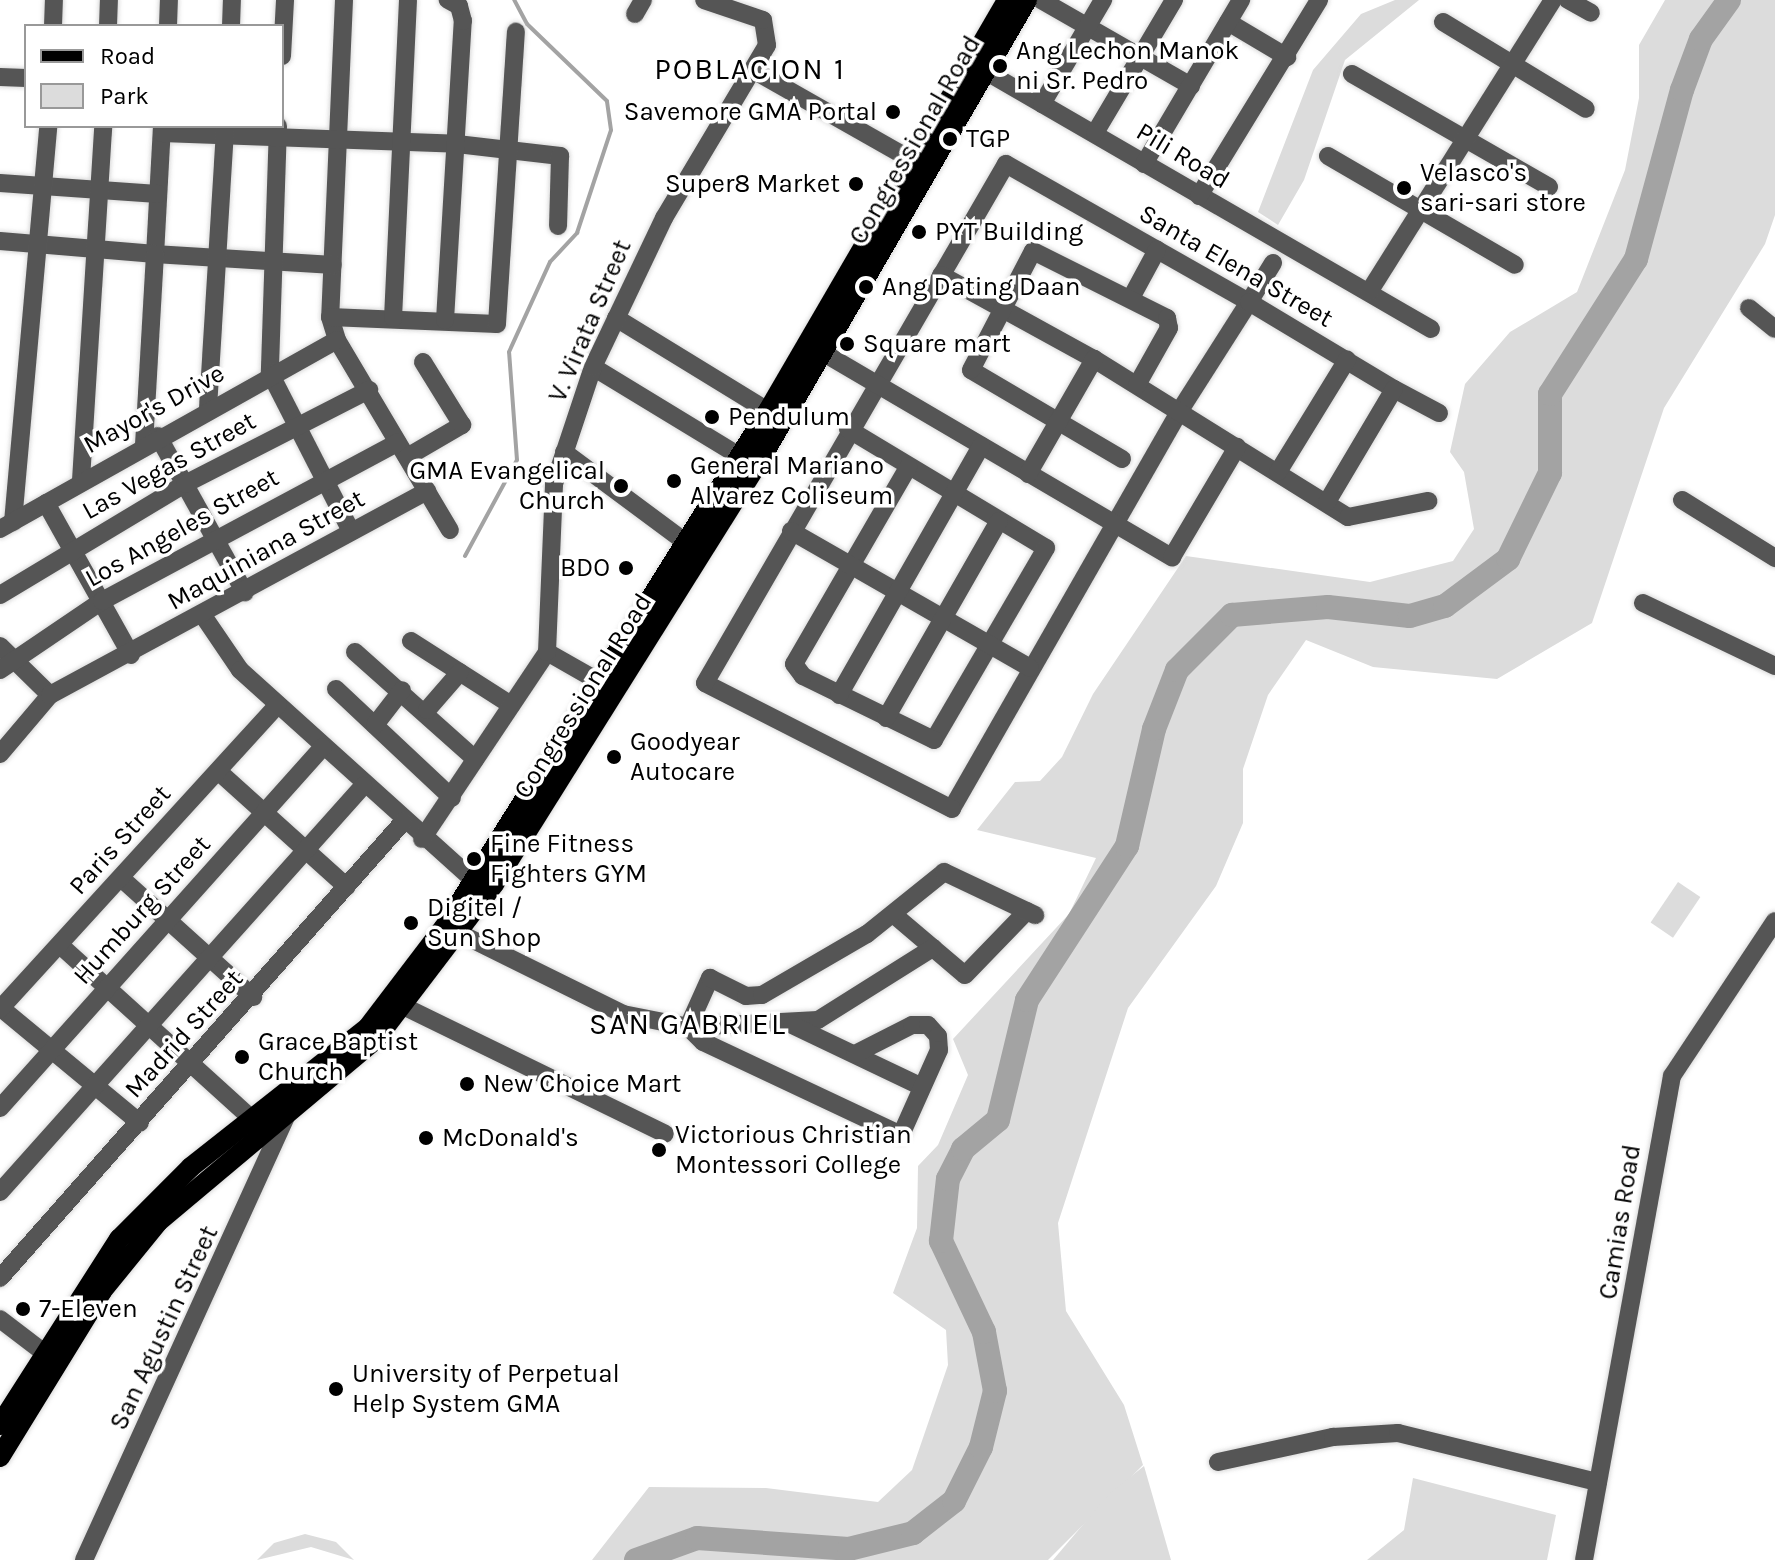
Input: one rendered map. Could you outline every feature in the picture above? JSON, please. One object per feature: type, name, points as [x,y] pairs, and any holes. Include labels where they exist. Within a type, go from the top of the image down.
[{"type":"main road","name":"Congressional Road","points":[[978,67],[1007,0]]},
{"type":"main road","name":"Congressional Road","points":[[260,1125],[286,1117],[405,1007],[481,887],[617,693],[920,164],[978,67],[1027,0]]},
{"type":"main road","name":"Congressional Road","points":[[481,887],[598,681],[684,541],[748,461],[768,411],[814,347]]},
{"type":"main road","name":"Congressional Road","points":[[0,1457],[50,1358],[119,1239],[191,1167],[260,1125],[368,1027],[452,930]]},
{"type":"main road","name":"Congressional Road","points":[[0,1425],[50,1358]]},
{"type":"street","points":[[53,24],[54,0]]},
{"type":"street","points":[[108,24],[109,0]]},
{"type":"street","points":[[168,24],[169,0]]},
{"type":"street","points":[[231,24],[232,0]]},
{"type":"street","points":[[284,24],[285,0]]},
{"type":"street","points":[[344,0],[330,317],[337,340],[450,530]]},
{"type":"street","points":[[393,318],[408,0]]},
{"type":"street","points":[[445,320],[462,13],[448,0]]},
{"type":"street","name":"V. Virata Street","points":[[547,652],[554,484],[593,367],[664,218],[755,71],[767,45],[763,20],[704,0]]},
{"type":"street","points":[[1041,0],[1088,25],[1139,59],[1191,86]]},
{"type":"street","points":[[1042,104],[1103,0]]},
{"type":"street","points":[[1095,133],[1174,0]]},
{"type":"street","points":[[1144,164],[1241,0]]},
{"type":"street","points":[[1199,196],[1287,57],[1319,0]]},
{"type":"street","points":[[1369,292],[1422,216],[1509,65],[1553,0]]},
{"type":"street","points":[[1568,0],[1591,13]]},
{"type":"street","points":[[1228,22],[1287,57]]},
{"type":"street","points":[[1443,22],[1509,65],[1586,109]]},
{"type":"street","points":[[330,317],[497,324],[511,150],[516,32]]},
{"type":"street","name":"Pili Road","points":[[978,67],[1431,329]]},
{"type":"street","points":[[755,71],[920,164]]},
{"type":"street","points":[[1352,74],[1549,187]]},
{"type":"street","points":[[0,77],[24,78]]},
{"type":"street","points":[[7,525],[41,246],[48,128]]},
{"type":"street","points":[[81,480],[103,128]]},
{"type":"street","points":[[245,593],[185,484],[151,440],[155,254],[162,129],[278,133],[338,141],[457,144],[560,156],[558,226]]},
{"type":"street","points":[[208,408],[225,132]]},
{"type":"street","points":[[278,133],[271,263],[270,373],[320,481],[351,531]]},
{"type":"street","points":[[1328,156],[1422,216],[1515,265]]},
{"type":"street","name":"Santa Elena Street","points":[[941,275],[1006,164],[1439,413]]},
{"type":"street","points":[[0,183],[158,194]]},
{"type":"street","points":[[0,241],[217,261],[333,265]]},
{"type":"street","points":[[1122,459],[971,370],[1002,308],[1039,249],[1131,298],[1170,325],[1137,385]]},
{"type":"street","points":[[1131,298],[1157,250]]},
{"type":"street","points":[[1273,263],[1179,412],[1119,523],[1030,668],[949,811],[709,687],[705,679],[848,429],[941,275],[1094,359],[1179,412],[1327,502],[1365,519],[1428,501]]},
{"type":"street","points":[[1749,308],[1775,329]]},
{"type":"street","points":[[616,318],[768,411]]},
{"type":"street","name":"Mayor's Drive","points":[[7,525],[270,373],[337,340]]},
{"type":"street","points":[[814,347],[1174,557],[1237,447]]},
{"type":"street","points":[[1028,474],[1094,359]]},
{"type":"street","points":[[1278,472],[1347,360]]},
{"type":"street","name":"Los Angeles Street","points":[[4,658],[213,538],[320,481],[462,425],[423,362]]},
{"type":"street","points":[[593,367],[748,461]]},
{"type":"street","points":[[1327,502],[1394,389]]},
{"type":"street","name":"Las Vegas Street","points":[[0,595],[185,484],[369,390]]},
{"type":"street","points":[[848,429],[1046,548],[987,644],[936,739],[839,695],[794,664],[849,564],[908,467]]},
{"type":"street","points":[[839,695],[981,446]]},
{"type":"street","points":[[564,452],[684,541]]},
{"type":"street","name":"Maquiniana Street","points":[[0,754],[50,695],[204,617],[351,531],[427,491]]},
{"type":"street","points":[[1682,500],[1775,558]]},
{"type":"street","points":[[46,503],[131,655]]},
{"type":"street","points":[[886,718],[999,521]]},
{"type":"street","points":[[791,531],[1030,668]]},
{"type":"street","points":[[1643,603],[1775,666]]},
{"type":"street","points":[[204,617],[240,670],[363,786],[481,887]]},
{"type":"street","points":[[411,641],[511,705]]},
{"type":"street","points":[[355,652],[427,710],[475,759]]},
{"type":"street","points":[[422,839],[547,652],[617,693]]},
{"type":"street","points":[[4,658],[50,695]]},
{"type":"street","points":[[427,710],[460,672]]},
{"type":"street","points":[[336,689],[452,798]]},
{"type":"street","points":[[375,725],[402,690]]},
{"type":"street","name":"Paris Street","points":[[0,1008],[278,705]]},
{"type":"street","name":"Humburg Street","points":[[0,1108],[323,747]]},
{"type":"street","points":[[218,771],[347,887]]},
{"type":"street","points":[[0,1192],[97,1084],[147,1022],[306,853],[363,786]]},
{"type":"street","name":"Madrid Street","points":[[0,1278],[253,997],[403,822]]},
{"type":"street","points":[[688,1027],[710,978],[746,996],[762,995],[893,914],[944,872],[1031,913],[965,975],[893,914]]},
{"type":"street","points":[[121,878],[206,959],[253,997]]},
{"type":"street","name":"Camias Road","points":[[1584,1560],[1672,1076],[1775,921]]},
{"type":"street","points":[[452,930],[623,1014],[688,1027],[792,1025],[836,1012],[933,948]]},
{"type":"street","points":[[60,945],[260,1125]]},
{"type":"street","points":[[405,1007],[665,1134]]},
{"type":"street","points":[[0,1008],[56,1049],[140,1123]]},
{"type":"street","points":[[792,1025],[922,1087]]},
{"type":"street","points":[[688,1027],[703,1042],[901,1135],[939,1050],[928,1025],[912,1025],[855,1054]]},
{"type":"street","name":"San Agustin Street","points":[[84,1560],[286,1117]]},
{"type":"street","points":[[0,1319],[50,1358]]},
{"type":"street","points":[[1218,1462],[1333,1437],[1398,1433],[1598,1482]]},
{"type":"green space","points":[[1395,0],[1419,0],[1345,60],[1304,180],[1278,225],[1258,212],[1313,70],[1361,14]]},
{"type":"green space","points":[[1665,0],[1775,0],[1775,215],[1765,244],[1664,408],[1592,623],[1497,679],[1373,667],[1306,640],[1268,695],[1243,769],[1243,823],[1216,886],[1128,1008],[1058,1223],[1066,1311],[1124,1405],[1143,1465],[1048,1560],[592,1560],[649,1487],[766,1488],[878,1502],[912,1470],[948,1365],[946,1330],[893,1293],[917,1228],[918,1166],[938,1145],[968,1075],[953,1039],[1069,914],[1096,858],[977,830],[1015,782],[1040,781],[1062,757],[1093,694],[1186,556],[1370,582],[1453,561],[1474,529],[1464,472],[1450,452],[1465,384],[1510,332],[1577,292],[1625,170],[1639,98],[1639,45]]},
{"type":"green space","points":[[1678,882],[1700,897],[1673,938],[1651,923]]},
{"type":"green space","points":[[1144,1466],[1171,1560],[1053,1560],[1109,1494]]},
{"type":"green space","points":[[1413,1478],[1556,1515],[1547,1560],[1367,1560],[1404,1530]]},
{"type":"green space","points":[[305,1534],[336,1542],[354,1560],[311,1547],[257,1560],[274,1543]]},
{"type":"waterway","points":[[465,556],[517,460],[509,352],[550,262],[577,233],[611,130],[607,101],[527,24],[514,0]]},
{"type":"waterway","points":[[636,1560],[697,1538],[849,1549],[913,1533],[954,1501],[981,1447],[995,1391],[984,1332],[941,1241],[948,1179],[963,1149],[998,1120],[1027,1000],[1127,846],[1154,729],[1177,670],[1232,615],[1328,607],[1410,616],[1445,606],[1508,559],[1550,473],[1550,394],[1636,259],[1682,90],[1701,39],[1729,0]]},
{"type":"place","name":"Ang Lechon Manok ni Sr. Pedro","points":[[1000,66]]},
{"type":"place","name":"Savemore GMA Portal","points":[[893,112]]},
{"type":"place","name":"TGP","points":[[950,139]]},
{"type":"place","name":"Super8 Market","points":[[856,184]]},
{"type":"place","name":"Velasco's sari-sari store","points":[[1404,188]]},
{"type":"place","name":"PYT Building","points":[[919,232]]},
{"type":"place","name":"Ang Dating Daan","points":[[866,287]]},
{"type":"place","name":"Square mart","points":[[847,344]]},
{"type":"place","name":"Pendulum","points":[[712,417]]},
{"type":"place","name":"General Mariano Alvarez Coliseum","points":[[674,481]]},
{"type":"place","name":"GMA Evangelical Church","points":[[621,486]]},
{"type":"place","name":"BDO","points":[[626,568]]},
{"type":"place","name":"Goodyear Autocare","points":[[614,757]]},
{"type":"place","name":"Fine Fitness Fighters GYM","points":[[474,859]]},
{"type":"place","name":"Digitel / Sun Shop","points":[[411,923]]},
{"type":"place","name":"Grace Baptist Church","points":[[242,1057]]},
{"type":"place","name":"New Choice Mart","points":[[467,1084]]},
{"type":"place","name":"McDonald's","points":[[426,1138]]},
{"type":"place","name":"Victorious Christian Montessori College","points":[[659,1150]]},
{"type":"place","name":"7-Eleven","points":[[23,1309]]},
{"type":"place","name":"University of Perpetual Help System GMA","points":[[336,1389]]},
{"type":"district","name":"POBLACION 1","points":[[750,69]]},
{"type":"district","name":"SAN GABRIEL","points":[[688,1024]]}]
